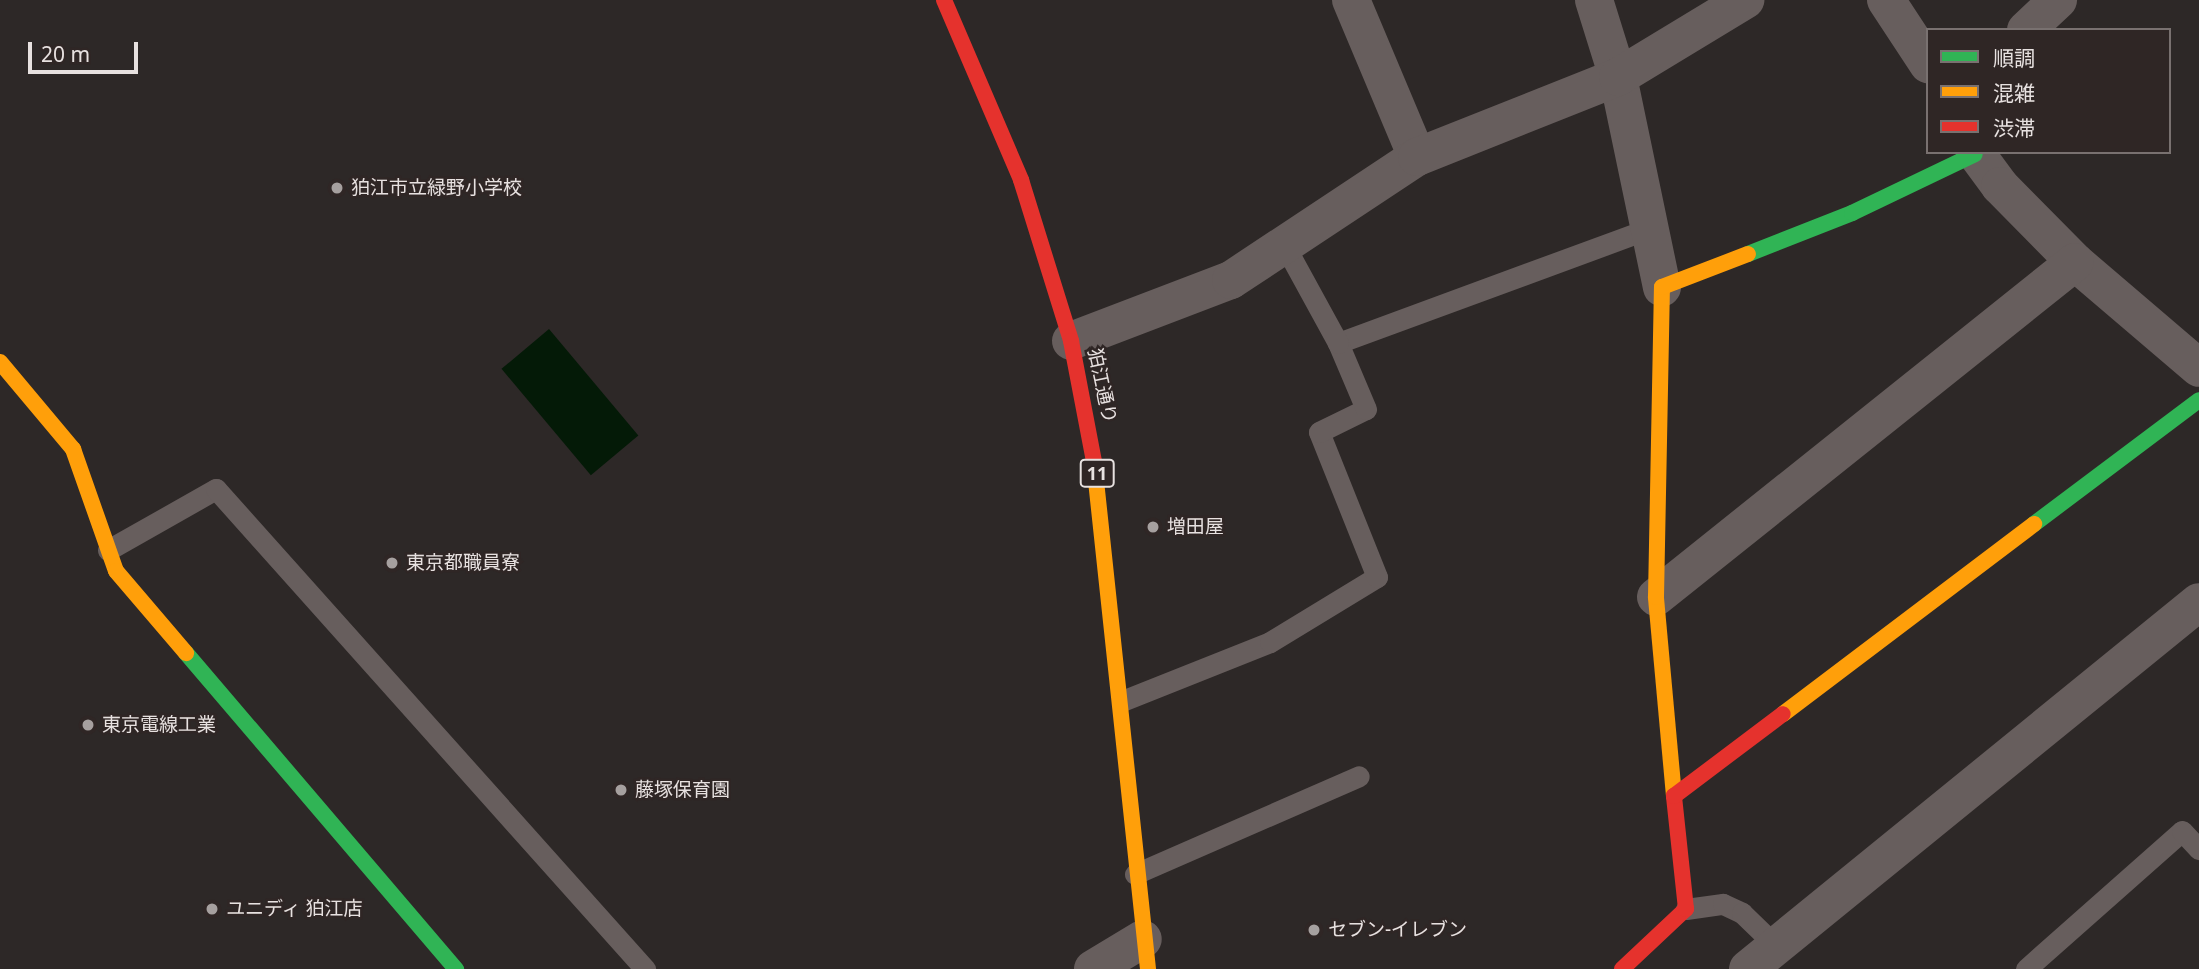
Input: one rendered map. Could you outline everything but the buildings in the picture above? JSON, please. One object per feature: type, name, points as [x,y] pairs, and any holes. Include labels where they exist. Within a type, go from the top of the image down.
[{"type":"street","name":"狛江通り","points":[[944,0],[1021,180],[1071,341],[1099,486],[1122,701],[1135,874],[1146,954]]},
{"type":"street","points":[[1351,0],[1417,157]]},
{"type":"street","points":[[1594,0],[1618,77],[1662,286],[1656,597],[1686,909],[1622,969]]},
{"type":"street","points":[[1071,341],[1231,280],[1286,248],[1417,157],[1618,77],[1745,0]]},
{"type":"street","points":[[1886,0],[1926,61]]},
{"type":"street","points":[[2028,28],[2058,0]]},
{"type":"street","points":[[1662,286],[1852,213],[1973,154]]},
{"type":"street","points":[[1976,154],[2000,186],[2075,262],[2199,368]]},
{"type":"street","points":[[1656,597],[2075,262]]},
{"type":"street","points":[[0,362],[73,449],[116,571],[456,969]]},
{"type":"street","points":[[1674,796],[2199,400]]},
{"type":"street","points":[[1761,957],[2199,602]]},
{"type":"street","points":[[1093,969],[1146,954]]},
{"type":"lane","points":[[1338,343],[1650,228]]},
{"type":"lane","points":[[1122,701],[1270,642],[1377,577],[1319,432],[1366,409],[1338,343],[1286,248]]},
{"type":"lane","points":[[108,550],[216,489],[645,969]]},
{"type":"lane","points":[[1135,874],[1359,776]]},
{"type":"lane","points":[[2026,969],[2182,831],[2199,849]]},
{"type":"lane","points":[[1686,909],[1723,904],[1742,913],[1761,957]]},
{"type":"shaded area","points":[[549,329],[638,435],[591,475],[502,369]]},
{"type":"traffic: fast","points":[[1748,254],[1852,213],[1975,154]]},
{"type":"traffic: fast","points":[[2034,524],[2199,400]]},
{"type":"traffic: fast","points":[[186,653],[456,969]]},
{"type":"traffic: slow","points":[[1674,796],[1656,597],[1662,287],[1748,254]]},
{"type":"traffic: slow","points":[[0,362],[73,449],[116,571],[186,653]]},
{"type":"traffic: slow","points":[[1094,462],[1148,969]]},
{"type":"traffic: slow","points":[[1783,714],[2034,524]]},
{"type":"traffic: jam","points":[[944,0],[1021,180],[1071,341],[1094,462]]},
{"type":"traffic: jam","points":[[1622,969],[1686,909],[1674,796],[1783,714]]},
{"type":"place","name":"狛江市立緑野小学校","points":[[337,188]]},
{"type":"place","name":"増田屋","points":[[1153,527]]},
{"type":"place","name":"東京都職員寮","points":[[392,563]]},
{"type":"place","name":"東京電線工業","points":[[88,725]]},
{"type":"place","name":"藤塚保育園","points":[[621,790]]},
{"type":"place","name":"ユニディ 狛江店","points":[[212,909]]},
{"type":"place","name":"セブン-イレブン","points":[[1314,930]]}]
